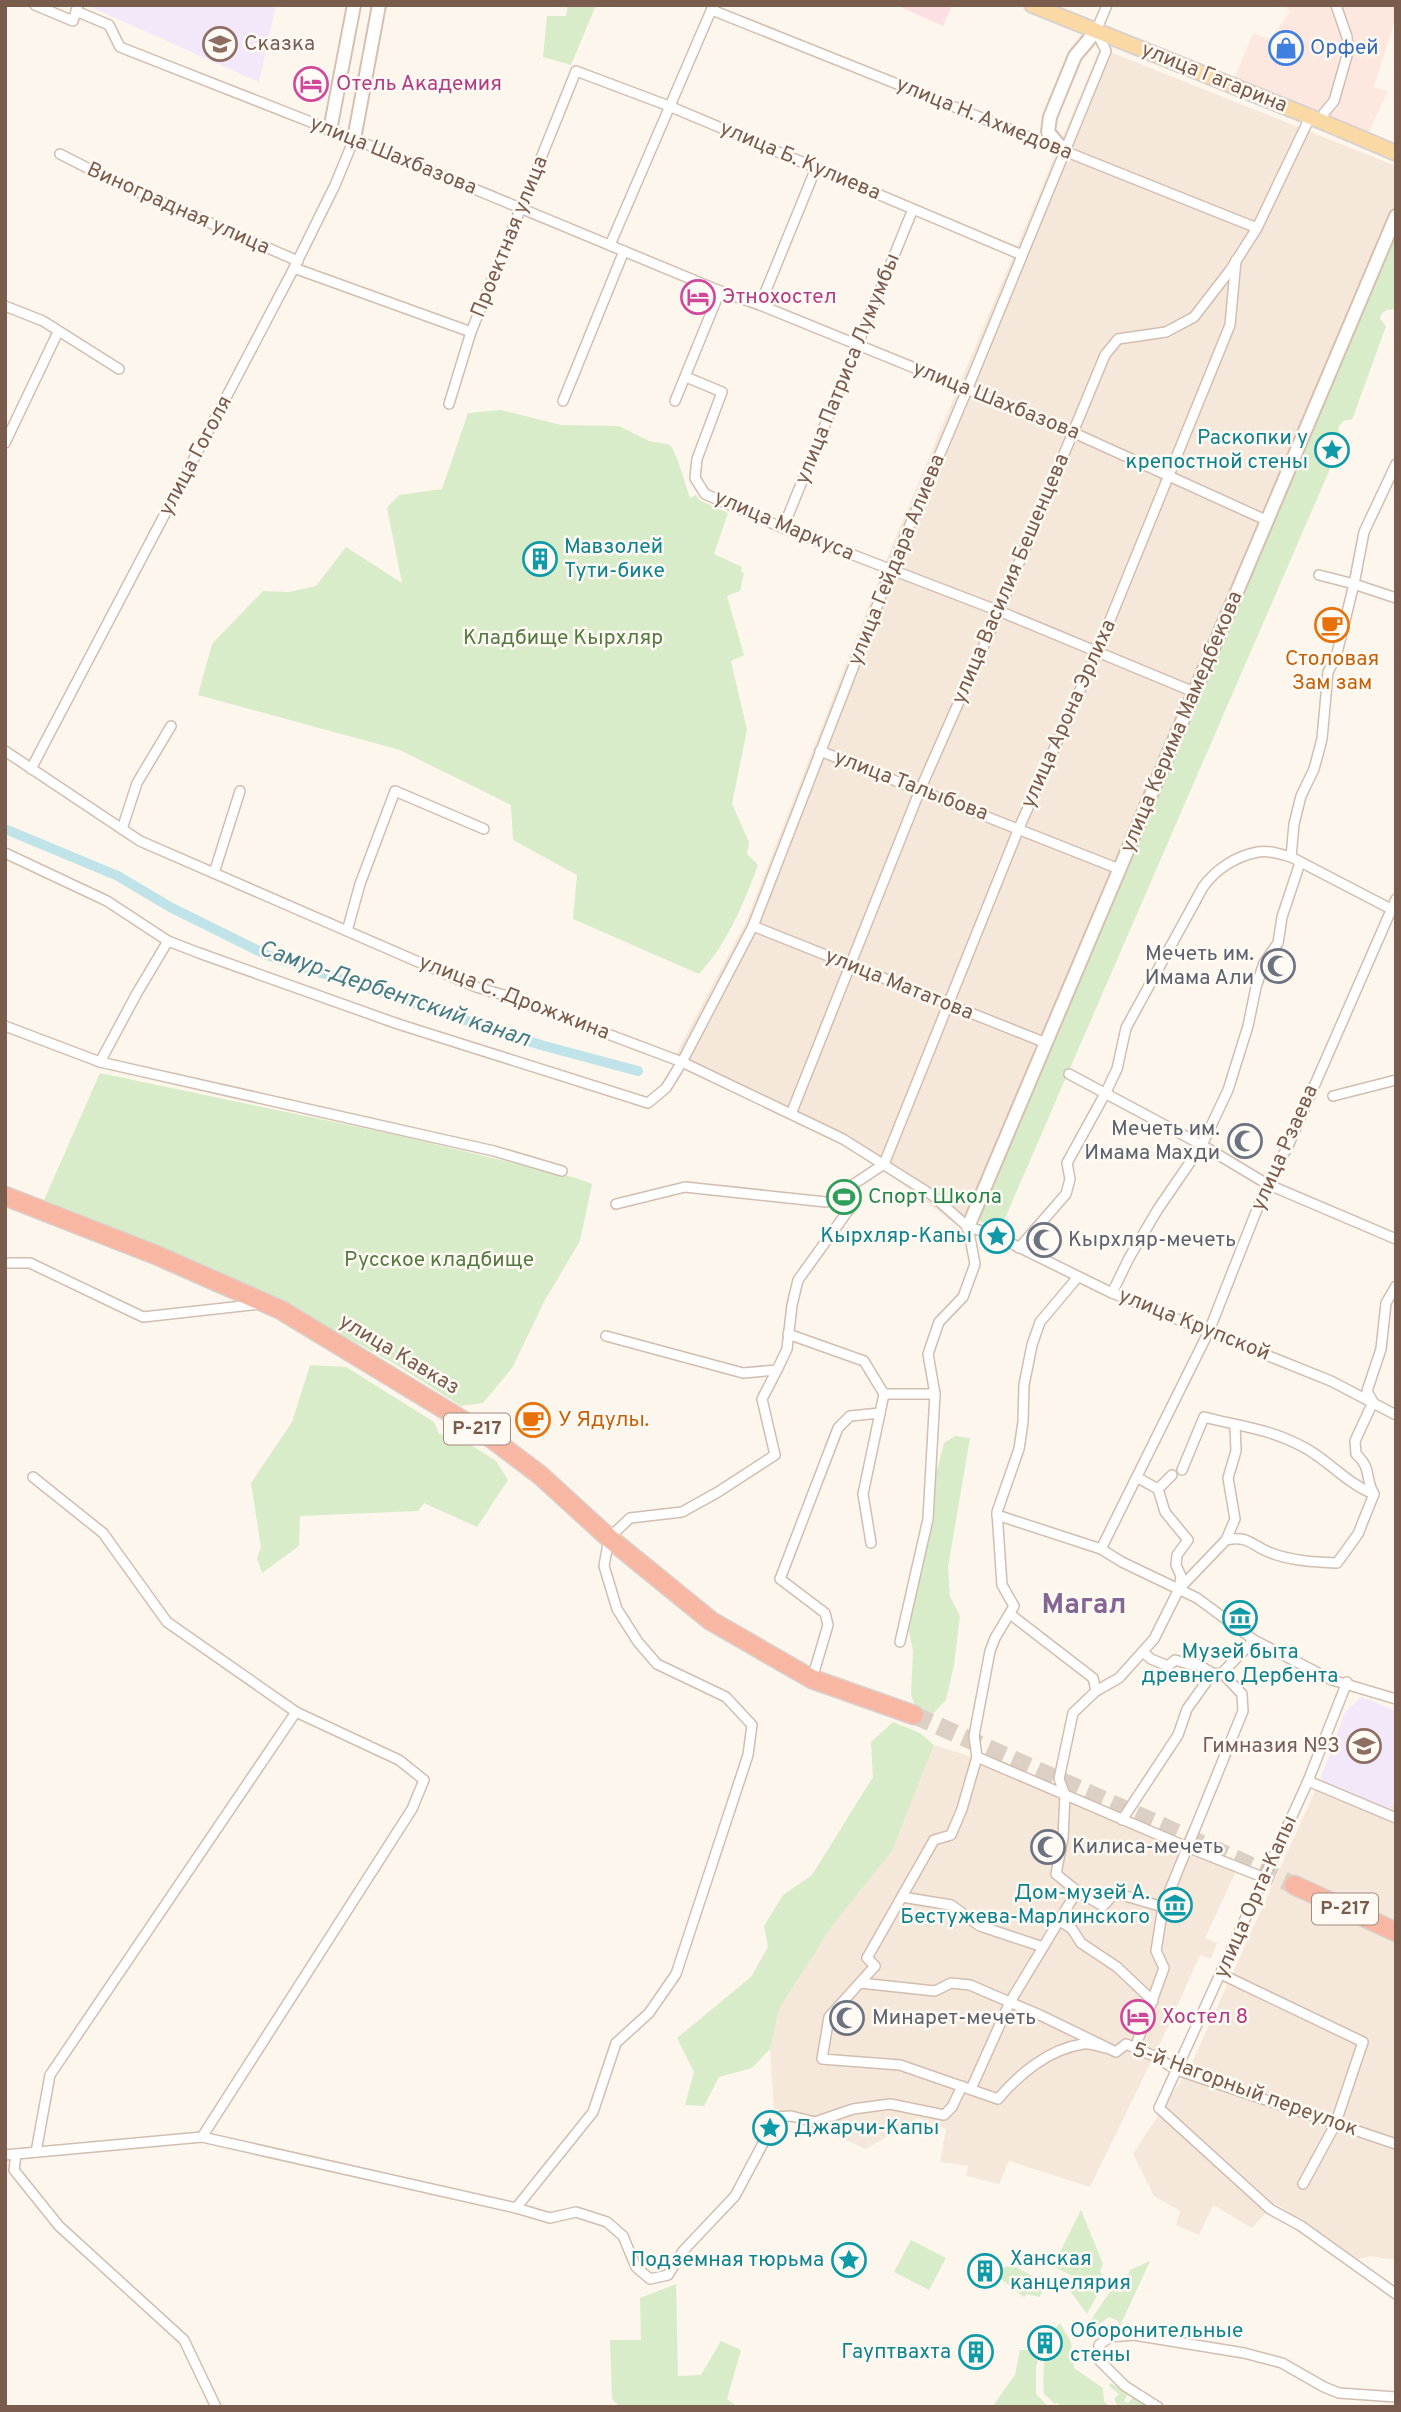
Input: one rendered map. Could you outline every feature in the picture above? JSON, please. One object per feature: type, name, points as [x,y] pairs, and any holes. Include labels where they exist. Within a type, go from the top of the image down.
[{"type":"highway","name":"улица Кавказ","points":[[5,1196],[156,1255],[281,1310],[487,1435],[540,1475],[609,1538],[711,1620],[811,1679],[914,1715]]},
{"type":"highway","name":"Р-217","points":[[1294,1885],[1396,1932]]},
{"type":"main road","name":"улица Гагарина","points":[[1034,5],[1396,152]]},
{"type":"street","name":"улица Шахбазова","points":[[35,5],[76,13],[109,25],[120,47],[354,139],[720,291],[1072,432],[1268,521]]},
{"type":"street","points":[[330,130],[355,5]]},
{"type":"street","points":[[354,139],[379,5]]},
{"type":"street","points":[[1064,151],[1048,132],[1050,117],[1075,56],[1097,30],[1107,5]]},
{"type":"street","name":"улица Василия Бешенцева","points":[[791,1114],[920,790],[999,611],[1105,355],[1118,339],[1166,332],[1194,317],[1236,260],[1257,228],[1317,118],[1334,101],[1348,52],[1347,37],[1336,5]]},
{"type":"street","points":[[610,245],[713,8]]},
{"type":"street","name":"улица Н. Ахмедова","points":[[713,8],[1257,228]]},
{"type":"street","name":"улица Гейдара Алиева","points":[[168,941],[398,1024],[648,1103],[666,1088],[753,926],[891,570],[1106,51],[1097,30]]},
{"type":"street","name":"улица Б. Кулиева","points":[[576,71],[669,106],[1022,255]]},
{"type":"street","name":"Проектная улица","points":[[449,404],[471,332],[576,71]]},
{"type":"street","name":"улица Гоголя","points":[[31,769],[296,264],[335,185],[354,139]]},
{"type":"street","name":"Виноградная улица","points":[[60,154],[102,176],[296,264],[471,332]]},
{"type":"street","points":[[760,305],[816,168]]},
{"type":"street","name":"улица Патриса Лумумбы","points":[[783,528],[913,209]]},
{"type":"street","name":"улица Керима Мамедбекова","points":[[968,1227],[1396,216]]},
{"type":"street","points":[[563,401],[624,251]]},
{"type":"street","name":"улица Арона Эрлиха","points":[[884,1164],[1018,828],[1097,652],[1230,324],[1236,260]]},
{"type":"street","points":[[675,401],[720,291]]},
{"type":"street","points":[[5,306],[43,321],[118,369]]},
{"type":"street","points":[[5,443],[58,332]]},
{"type":"street","name":"улица Маркуса","points":[[686,377],[722,392],[697,462],[695,478],[705,494],[783,528],[999,611],[1194,692]]},
{"type":"street","points":[[1291,857],[1294,824],[1301,796],[1314,769],[1322,739],[1328,672],[1336,657],[1364,532],[1396,464]]},
{"type":"street","points":[[1319,575],[1396,598]]},
{"type":"street","points":[[122,829],[137,783],[171,726]]},
{"type":"street","name":"улица С. Дрожжина","points":[[5,751],[140,841],[476,986],[682,1062],[844,1139],[932,1195],[968,1227],[992,1234]]},
{"type":"street","name":"улица Талыбова","points":[[820,751],[1119,869]]},
{"type":"street","points":[[214,873],[240,791]]},
{"type":"street","points":[[347,931],[360,884],[395,791],[484,829]]},
{"type":"street","points":[[1019,1248],[1066,1194],[1070,1179],[1067,1163],[1107,1092],[1126,1028],[1203,887],[1214,872],[1260,851],[1291,857],[1391,909]]},
{"type":"street","points":[[5,853],[107,901],[168,941],[100,1062]]},
{"type":"street","points":[[1112,1293],[1158,1209],[1202,1144],[1228,1090],[1248,1026],[1256,987],[1264,963],[1278,943],[1282,917],[1300,863]]},
{"type":"street","name":"улица Рзаева","points":[[1101,1549],[1209,1331],[1267,1184],[1288,1146],[1396,899]]},
{"type":"street","name":"улица Мататова","points":[[753,926],[1046,1044]]},
{"type":"street","points":[[5,1027],[100,1062],[494,1151],[562,1171]]},
{"type":"street","points":[[1069,1074],[1202,1144],[1267,1184],[1396,1239]]},
{"type":"street","points":[[1314,1086],[1329,1093],[1396,1080]]},
{"type":"street","points":[[616,1204],[685,1187],[826,1202],[845,1197],[854,1184],[884,1164]]},
{"type":"street","points":[[516,2208],[593,2112],[616,2043],[649,2013],[676,1974],[748,1755],[752,1725],[726,1698],[657,1664],[638,1642],[617,1609],[604,1566],[609,1538],[630,1518],[682,1512],[775,1455],[762,1399],[787,1349],[798,1280],[850,1208],[854,1184]]},
{"type":"street","points":[[900,1642],[928,1519],[935,1394],[928,1354],[939,1322],[963,1297],[975,1264],[968,1227]]},
{"type":"street","name":"улица Крупской","points":[[992,1234],[1077,1278],[1331,1381],[1396,1415]]},
{"type":"street","points":[[5,1263],[30,1263],[143,1317],[266,1304]]},
{"type":"street","points":[[1077,1278],[1040,1322],[1024,1385],[1019,1449],[997,1516],[1003,1585],[1014,1606],[995,1639],[986,1668],[986,1681],[974,1736],[977,1757],[962,1809],[951,1835],[934,1840],[867,1958],[874,1966],[829,2017],[822,2059],[900,2065],[998,2099],[1012,2083],[1043,2060],[1085,2044],[1105,2048]]},
{"type":"street","points":[[1374,1494],[1370,1487],[1367,1464],[1356,1454],[1355,1441],[1373,1402],[1367,1391],[1381,1349],[1386,1303],[1396,1286]]},
{"type":"street","points":[[788,1334],[864,1361],[884,1394],[863,1494],[871,1543]]},
{"type":"street","points":[[606,1336],[743,1373],[778,1370]]},
{"type":"street","points":[[884,1394],[935,1394]]},
{"type":"street","points":[[811,1679],[828,1625],[825,1613],[780,1579],[838,1428],[850,1416],[880,1413]]},
{"type":"street","points":[[1182,1470],[1204,1417],[1235,1426],[1263,1429],[1284,1437],[1310,1451],[1361,1489],[1374,1494]]},
{"type":"street","points":[[1163,1907],[1115,1893],[1103,1906],[1077,1891],[1056,1874],[1063,1838],[1065,1795],[1059,1779],[1073,1713],[1096,1691],[1119,1678],[1143,1652],[1154,1639],[1179,1589],[1226,1540],[1234,1519],[1228,1478],[1236,1451],[1235,1426]]},
{"type":"street","points":[[1158,1489],[1172,1475]]},
{"type":"street","points":[[33,1477],[103,1533],[167,1622],[296,1712],[399,1760],[424,1780],[412,1809],[202,2137]]},
{"type":"street","points":[[1138,1478],[1158,1489],[1165,1512],[1188,1540],[1177,1555],[1176,1565],[1181,1576],[1179,1589]]},
{"type":"street","points":[[1226,1540],[1239,1537],[1250,1540],[1270,1553],[1307,1562],[1337,1563],[1358,1534],[1374,1494]]},
{"type":"street","points":[[997,1516],[1101,1549],[1197,1598],[1254,1640],[1332,1680],[1347,1682],[1396,1699]]},
{"type":"street","points":[[1010,1614],[1093,1678],[1096,1691]]},
{"type":"street","points":[[1122,1820],[1178,1735],[1187,1709],[1218,1673],[1254,1640]]},
{"type":"street","points":[[1135,2049],[1164,1968],[1156,1951],[1163,1907],[1243,1711],[1242,1694],[1218,1673],[1195,1663],[1192,1665],[1175,1660],[1163,1665],[1143,1652]]},
{"type":"street","name":"улица Орта-Капы","points":[[1347,1682],[1308,1781],[1159,2108],[1228,2174],[1270,2209],[1301,2225],[1396,2294]]},
{"type":"street","points":[[36,2152],[50,2075],[296,1712]]},
{"type":"street","points":[[977,1757],[1265,1878]]},
{"type":"street","points":[[1308,1781],[1396,1818]]},
{"type":"street","points":[[5,2155],[202,2137],[550,2218],[576,2212],[607,2222],[623,2236],[636,2267],[650,2279],[668,2275],[683,2250],[735,2196],[777,2117],[791,2116],[815,2122],[853,2109],[890,2104],[944,2115],[966,2088],[1010,2002],[1077,1891]]},
{"type":"street","points":[[902,1897],[951,1905],[980,1926],[1043,1947]]},
{"type":"street","points":[[1059,1920],[1072,1929],[1081,1943],[1117,1966],[1153,2001]]},
{"type":"street","points":[[1221,1974],[1363,2042],[1335,2125],[1303,2184]]},
{"type":"street","name":"5-й Нагорный переулок","points":[[860,1983],[935,1991],[951,1983],[970,1985],[1105,2048],[1116,2052],[1126,2044],[1177,2070],[1396,2144]]},
{"type":"street","points":[[16,2154],[14,2170],[60,2226],[184,2340],[216,2407]]},
{"type":"street","points":[[1158,2407],[1125,2386],[1099,2360],[1099,2345],[1105,2340],[1134,2335],[1244,2353],[1282,2363],[1339,2393],[1396,2397]]},
{"type":"shaded area","name":"Сказка","points":[[86,5],[276,5],[259,82]]},
{"type":"shaded area","points":[[896,5],[951,5],[952,6],[943,26]]},
{"type":"shaded area","points":[[1285,5],[1396,5],[1396,17],[1374,87],[1388,91],[1367,136],[1234,79],[1253,33],[1270,39],[1290,12]]},
{"type":"shaded area","points":[[1100,48],[1396,166],[1396,231],[978,1220],[958,1226],[866,1157],[786,1106],[676,1054],[746,922],[892,546]]},
{"type":"shaded area","name":"Гимназия №3","points":[[1362,1697],[1396,1711],[1396,1797],[1389,1812],[1320,1780],[1345,1712]]},
{"type":"shaded area","points":[[934,1745],[995,1764],[1236,1871],[1205,1938],[1217,1943],[1211,1959],[1200,1955],[1090,2187],[1009,2161],[999,2184],[966,2176],[968,2166],[940,2162],[946,2129],[918,2118],[866,2149],[774,2108],[770,2049],[779,2009],[832,1926],[892,1851]]},
{"type":"shaded area","points":[[1320,1780],[1388,1812],[1396,1797],[1396,2260],[1370,2256],[1358,2259],[1275,2203],[1252,2228],[1213,2205],[1199,2235],[1176,2225],[1180,2211],[1154,2196],[1133,2154],[1191,2065]]},
{"type":"green space","points":[[568,5],[596,5],[571,65],[543,57],[547,16],[566,16]]},
{"type":"green space","points":[[1396,231],[1396,303],[1393,310],[1386,310],[1380,319],[1386,326],[1352,420],[1340,424],[1338,429],[1343,439],[999,1232],[978,1220]]},
{"type":"green space","name":"Кладбище Кырхляр","points":[[501,410],[561,425],[619,426],[649,441],[667,444],[672,447],[678,461],[690,498],[696,495],[699,500],[728,513],[714,554],[742,567],[741,572],[744,573],[740,591],[727,596],[744,655],[731,661],[747,730],[732,804],[749,842],[747,854],[758,865],[741,908],[726,936],[699,974],[573,919],[577,875],[513,840],[511,805],[400,750],[198,695],[212,644],[263,591],[289,592],[316,586],[346,547],[402,583],[387,508],[399,495],[442,489],[468,413]]},
{"type":"green space","name":"Русское кладбище","points":[[100,1073],[401,1136],[576,1178],[592,1184],[580,1241],[545,1300],[512,1368],[483,1403],[461,1406],[395,1364],[261,1291],[44,1200]]},
{"type":"green space","points":[[310,1365],[346,1367],[434,1422],[439,1434],[460,1438],[496,1461],[508,1480],[477,1527],[424,1503],[418,1511],[300,1516],[299,1546],[262,1573],[257,1558],[261,1547],[251,1483],[292,1422]]},
{"type":"green space","points":[[955,1436],[970,1438],[948,1567],[950,1597],[960,1616],[954,1665],[946,1700],[932,1715],[917,1711],[911,1695],[913,1650],[908,1627],[916,1593],[914,1559],[944,1443]]},
{"type":"green space","points":[[893,1722],[920,1733],[934,1745],[892,1851],[832,1926],[779,2009],[770,2049],[752,2068],[719,2077],[704,2106],[685,2105],[694,2072],[677,2038],[751,1977],[768,1947],[764,1926],[783,1895],[812,1875],[873,1777],[871,1742]]},
{"type":"green space","points":[[1081,2210],[1103,2264],[1100,2271],[1105,2281],[1087,2314],[1068,2288],[1074,2277],[1053,2266]]},
{"type":"green space","points":[[911,2240],[946,2258],[929,2290],[894,2272]]},
{"type":"green space","points":[[1150,2261],[1120,2326],[1118,2321],[1109,2317],[1096,2326],[1091,2320],[1115,2284],[1126,2281],[1130,2270]]},
{"type":"green space","points":[[1012,2265],[1044,2282],[1040,2297],[1027,2294],[1024,2297],[996,2275],[999,2269]]},
{"type":"green space","points":[[676,2284],[678,2376],[701,2375],[721,2341],[741,2350],[727,2399],[738,2407],[620,2407],[612,2399],[610,2340],[641,2340],[640,2298]]},
{"type":"green space","points":[[1060,2323],[1071,2342],[1074,2368],[1103,2388],[1104,2401],[1110,2407],[1060,2407],[1044,2394],[1047,2347]]},
{"type":"green space","points":[[1020,2350],[1040,2350],[1036,2368],[1036,2394],[1049,2407],[992,2407],[1015,2375]]},
{"type":"green space","points":[[1110,2383],[1129,2393],[1124,2401],[1128,2403],[1134,2396],[1151,2407],[1118,2407],[1114,2399],[1119,2394],[1109,2386]]},
{"type":"waterway","name":"Самур-Дербентский канал","points":[[5,829],[118,876],[170,907],[267,955],[541,1045],[638,1071]]},
{"type":"tunnel","points":[[914,1715],[1294,1885]]},
{"type":"place","name":"Сказка","points":[[220,44]]},
{"type":"place","name":"Орфей","points":[[1286,48]]},
{"type":"place","name":"Отель Академия","points":[[311,84]]},
{"type":"place","name":"Этнохостел","points":[[698,297]]},
{"type":"place","name":"Раскопки у крепостной стены","points":[[1332,450]]},
{"type":"place","name":"Мавзолей Тути-бике","points":[[540,559]]},
{"type":"place","name":"Столовая Зам зам","points":[[1332,625]]},
{"type":"place","name":"Мечеть им. Имама Али","points":[[1278,966]]},
{"type":"place","name":"Мечеть им. Имама Махди","points":[[1245,1141]]},
{"type":"place","name":"Спорт Школа","points":[[844,1197]]},
{"type":"place","name":"Кырхляр-Капы","points":[[997,1236]]},
{"type":"place","name":"Кырхляр-мечеть","points":[[1044,1240]]},
{"type":"place","name":"У Ядулы.","points":[[533,1420]]},
{"type":"place","name":"Музей быта древнего Дербента","points":[[1240,1618]]},
{"type":"place","name":"Гимназия №3","points":[[1364,1746]]},
{"type":"place","name":"Килиса-мечеть","points":[[1048,1847]]},
{"type":"place","name":"Дом-музей А. Бестужева-Марлинского","points":[[1175,1905]]},
{"type":"place","name":"Хостел 8","points":[[1138,2017]]},
{"type":"place","name":"Минарет-мечеть","points":[[847,2018]]},
{"type":"place","name":"Джарчи-Капы","points":[[770,2128]]},
{"type":"place","name":"Подземная тюрьма","points":[[849,2260]]},
{"type":"place","name":"Ханская канцелярия","points":[[985,2271]]},
{"type":"place","name":"Оборонительные стены","points":[[1045,2343]]},
{"type":"place","name":"Гауптвахта","points":[[976,2352]]},
{"type":"district","name":"Магал","points":[[1084,1606]]}]
